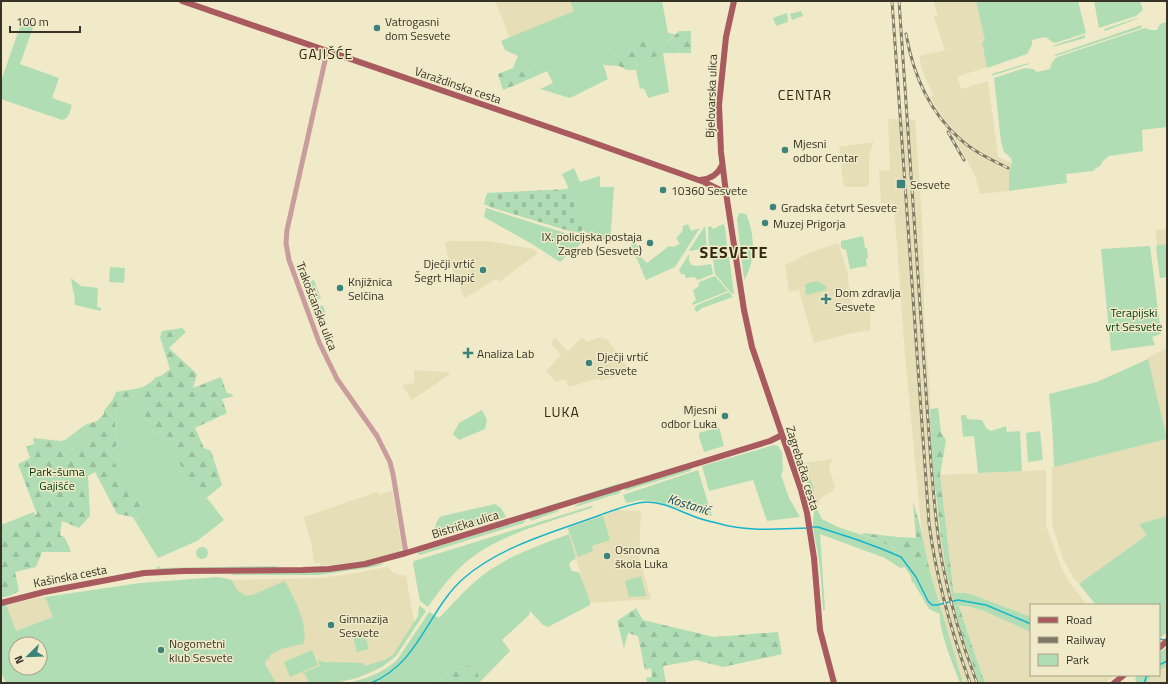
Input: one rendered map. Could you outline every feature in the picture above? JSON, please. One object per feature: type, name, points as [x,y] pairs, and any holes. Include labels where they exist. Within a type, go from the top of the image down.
[{"type":"main road","name":"Varaždinska cesta","points":[[182,1],[698,180],[726,193]]},
{"type":"main road","name":"Bjelovarska ulica","points":[[726,193],[722,163],[719,114],[726,37],[734,1]]},
{"type":"main road","points":[[698,180],[714,176],[722,163]]},
{"type":"main road","name":"Zagrebačka cesta","points":[[726,193],[744,310],[752,347],[801,490],[808,521],[816,572],[820,630],[834,683]]},
{"type":"main road","name":"Bistrička ulica","points":[[144,573],[329,569],[365,564],[406,553],[770,441],[782,435]]},
{"type":"main road","name":"Kašinska cesta","points":[[1,603],[44,592],[144,573]]},
{"type":"main road","points":[[1160,647],[1167,642]]},
{"type":"main road","points":[[1114,683],[1123,676]]},
{"type":"street","name":"Trakošćanska ulica","points":[[327,52],[286,230],[287,254],[311,323],[328,361],[347,394],[377,436],[388,458],[393,474],[406,553]]},
{"type":"shaded area","points":[[495,1],[570,1],[574,11],[510,38]]},
{"type":"shaded area","points":[[933,1],[976,1],[985,41],[982,42],[987,67],[957,77],[961,89],[988,81],[998,157],[1012,163],[1009,172],[1009,191],[980,194],[975,176],[951,132],[953,129],[941,115],[930,97],[934,96],[924,76],[919,56],[945,50],[934,17],[938,15]]},
{"type":"shaded area","points":[[888,119],[915,120],[922,220],[924,313],[936,501],[952,598],[960,628],[979,683],[963,683],[925,553],[904,343],[894,204],[881,203],[879,171],[890,170]]},
{"type":"shaded area","points":[[874,142],[869,155],[869,185],[866,187],[844,187],[839,147]]},
{"type":"shaded area","points":[[1167,229],[1167,244],[1157,245],[1155,230]]},
{"type":"shaded area","name":"Dječji vrtić Šegrt Hlapić","points":[[489,241],[533,249],[538,253],[499,282],[496,279],[465,298],[449,262],[445,242]]},
{"type":"shaded area","name":"Dom zdravlja Sesvete","points":[[838,243],[848,274],[849,290],[853,308],[871,305],[870,330],[814,343],[799,290],[789,292],[785,265],[807,254]]},
{"type":"shaded area","name":"Dječji vrtić Sesvete","points":[[582,337],[587,342],[601,337],[604,340],[606,338],[631,372],[600,381],[599,378],[569,387],[565,379],[556,382],[546,371],[561,355],[551,343],[555,338],[568,351]]},
{"type":"shaded area","points":[[1167,348],[1167,439],[1147,358]]},
{"type":"shaded area","points":[[414,370],[448,372],[450,374],[412,400],[402,385],[414,383]]},
{"type":"shaded area","points":[[1167,439],[1167,515],[1139,524],[1148,535],[1079,584],[1074,579],[1062,557],[1052,524],[1052,467]]},
{"type":"shaded area","points":[[832,459],[829,468],[835,486],[833,491],[822,497],[813,512],[810,495],[798,464]]},
{"type":"shaded area","points":[[1046,470],[1046,526],[1062,569],[1070,583],[1086,604],[1030,604],[1030,617],[965,593],[954,593],[940,475]]},
{"type":"shaded area","points":[[392,491],[402,547],[400,553],[371,560],[321,566],[319,563],[314,563],[311,542],[304,517],[377,492],[379,495]]},
{"type":"shaded area","name":"Osnovna škola Luka","points":[[617,510],[641,511],[639,557],[651,599],[589,603],[567,528]]},
{"type":"shaded area","name":"Gimnazija Sesvete","points":[[387,567],[395,574],[406,576],[415,627],[393,659],[373,672],[357,678],[335,683],[268,683],[230,580],[320,578]]},
{"type":"shaded area","points":[[45,597],[53,617],[16,631],[6,604]]},
{"type":"shaded area","points":[[959,606],[982,610],[1030,632],[1030,676],[1115,676],[1105,683],[985,683]]},
{"type":"shaded area","points":[[1167,666],[1167,683],[1147,683],[1150,676],[1160,676],[1160,670]]},
{"type":"green space","points":[[570,1],[662,1],[668,33],[675,34],[666,44],[679,47],[680,53],[663,53],[669,92],[648,98],[645,90],[642,88],[640,89],[636,70],[637,62],[635,50],[631,52],[623,52],[602,61],[608,79],[570,98],[540,89],[553,83],[547,71],[534,77],[530,70],[520,71],[513,68],[518,56],[505,50],[501,41],[574,11]]},
{"type":"green space","points":[[976,1],[1078,1],[1086,33],[1055,43],[1046,37],[1032,40],[1032,45],[1027,54],[987,68],[982,42],[985,41]]},
{"type":"green space","points":[[1094,1],[1140,1],[1143,10],[1136,16],[1099,28]]},
{"type":"green space","points":[[801,11],[803,16],[792,20],[790,14]]},
{"type":"green space","points":[[787,13],[788,22],[776,26],[773,18]]},
{"type":"green space","points":[[1139,18],[1105,31],[1104,29]]},
{"type":"green space","points":[[22,21],[34,25],[20,64],[59,78],[52,98],[72,105],[69,114],[62,120],[1,99],[1,81]]},
{"type":"green space","points":[[1167,22],[1167,127],[1142,130],[1143,151],[1109,156],[1093,171],[1066,174],[1067,183],[1009,191],[1009,172],[1012,163],[1011,158],[1004,152],[1001,142],[994,78],[1025,68],[1033,69],[1037,72],[1050,69],[1052,62],[1057,57],[1145,28],[1157,30],[1160,24]]},
{"type":"green space","points":[[1142,25],[1141,28],[1056,56],[1054,55]]},
{"type":"green space","points":[[679,31],[691,31],[691,53],[680,53],[679,47],[672,52],[666,44]]},
{"type":"green space","points":[[1085,35],[1085,38],[1052,46]]},
{"type":"green space","points":[[658,40],[660,44],[660,55],[637,62],[636,70],[627,70],[619,66],[604,65],[602,61],[623,52],[631,52],[635,50],[635,43]]},
{"type":"green space","points":[[1031,63],[1029,64],[991,76],[992,74]]},
{"type":"green space","points":[[513,68],[520,71],[530,70],[534,77],[503,90],[498,74]]},
{"type":"green space","points":[[574,168],[580,182],[600,176],[600,187],[614,187],[610,243],[585,232],[562,174]]},
{"type":"green space","points":[[567,189],[586,230],[583,230],[581,233],[569,231],[484,204],[487,193]]},
{"type":"green space","points":[[486,208],[585,240],[560,262],[532,244],[484,217]]},
{"type":"green space","points":[[739,213],[746,214],[751,230],[753,247],[751,265],[744,280],[737,219]]},
{"type":"green space","points":[[688,224],[691,231],[700,228],[675,267],[646,280],[631,245],[634,242],[639,247],[635,251],[647,263],[669,246],[673,247],[680,244],[676,238],[682,232],[683,226]]},
{"type":"green space","points":[[723,224],[725,227],[728,254],[712,257],[709,249],[708,227],[711,226],[713,229]]},
{"type":"green space","points":[[705,226],[707,248],[690,251],[689,250]]},
{"type":"green space","points":[[863,236],[865,248],[867,248],[867,266],[850,269],[846,250],[841,248],[841,241]]},
{"type":"green space","points":[[1167,244],[1167,277],[1160,278],[1156,248],[1157,245]]},
{"type":"green space","name":"Terapijski vrt Sesvete","points":[[1150,246],[1161,334],[1152,337],[1155,345],[1111,351],[1101,249]]},
{"type":"green space","points":[[689,254],[691,265],[699,266],[711,264],[713,274],[698,280],[694,277],[686,278],[684,274],[681,274],[679,270]]},
{"type":"green space","points":[[729,257],[734,293],[732,294],[715,274],[713,259]]},
{"type":"green space","points":[[110,267],[125,268],[124,283],[109,282]]},
{"type":"green space","points":[[715,276],[728,291],[693,305],[692,303],[696,300],[693,290],[698,287],[699,282]]},
{"type":"green space","points":[[71,278],[81,286],[98,288],[97,307],[101,308],[101,311],[75,305]]},
{"type":"green space","points":[[314,280],[321,298],[311,302],[304,284]]},
{"type":"green space","points":[[817,281],[826,286],[826,290],[806,295],[805,284]]},
{"type":"green space","points":[[729,292],[733,297],[702,308],[697,312],[694,309],[697,305]]},
{"type":"green space","points":[[323,305],[325,312],[315,316],[312,309]]},
{"type":"green space","name":"Park-šuma Gajišće","points":[[182,328],[186,332],[169,348],[197,374],[193,388],[221,377],[227,393],[234,396],[222,399],[227,413],[195,428],[204,448],[211,451],[222,485],[204,500],[162,437],[153,431],[136,399],[132,395],[118,405],[115,425],[118,442],[110,456],[138,500],[144,519],[117,514],[95,472],[88,476],[90,516],[79,528],[62,521],[60,535],[65,538],[71,552],[42,552],[36,567],[15,572],[19,591],[1,598],[1,532],[37,514],[18,464],[30,458],[26,447],[34,444],[33,438],[60,441],[71,449],[84,445],[85,425],[97,421],[104,414],[104,411],[113,399],[116,392],[143,387],[170,369],[160,337],[162,331]]},
{"type":"green space","points":[[1148,359],[1167,439],[1054,467],[1049,394],[1097,382]]},
{"type":"green space","points":[[132,395],[136,399],[153,431],[162,437],[205,500],[207,498],[224,520],[197,541],[158,558],[132,516],[138,519],[110,456],[118,442],[115,425],[118,405]]},
{"type":"green space","points":[[938,408],[939,415],[931,433],[930,409]]},
{"type":"green space","points":[[482,410],[487,420],[485,429],[459,440],[453,434],[459,423]]},
{"type":"green space","points":[[939,415],[941,433],[946,440],[940,475],[953,587],[949,582],[947,575],[933,468],[931,433]]},
{"type":"green space","points":[[961,415],[966,415],[967,419],[982,420],[986,428],[991,431],[1006,426],[1007,432],[1020,431],[1022,471],[978,473],[974,436],[963,437]]},
{"type":"green space","points":[[85,425],[84,445],[71,449],[60,441],[65,440]]},
{"type":"green space","points":[[719,427],[724,446],[704,452],[699,433]]},
{"type":"green space","points":[[1040,431],[1043,460],[1028,462],[1026,433]]},
{"type":"green space","points":[[774,445],[778,446],[782,452],[783,470],[781,475],[789,498],[800,517],[767,521],[753,480],[709,491],[702,466]]},
{"type":"green space","points":[[692,468],[690,471],[625,491],[626,488]]},
{"type":"green space","points":[[698,470],[712,516],[654,501],[641,500],[626,503],[623,495]]},
{"type":"green space","points":[[804,474],[808,475],[812,483],[814,489],[813,498]]},
{"type":"green space","points":[[621,483],[623,484],[542,509],[542,508]]},
{"type":"green space","points":[[621,489],[620,493],[575,507],[584,501]]},
{"type":"green space","points":[[913,502],[919,521],[932,579],[927,582],[907,558],[899,552],[883,542],[862,535],[863,533],[916,538]]},
{"type":"green space","points":[[495,504],[501,508],[506,517],[436,538],[436,523],[442,516]]},
{"type":"green space","points":[[591,506],[594,507],[526,529],[493,544],[478,553],[454,573],[428,607],[420,601],[413,564],[414,561]]},
{"type":"green space","points":[[816,507],[822,519],[838,527],[886,543],[906,557],[916,567],[927,582],[932,579],[963,683],[960,683],[947,648],[941,629],[940,614],[929,609],[913,582],[912,583],[911,577],[905,567],[900,568],[885,558],[820,534],[825,610],[823,610],[819,560],[813,526]]},
{"type":"green space","points":[[562,510],[531,521],[529,518],[551,511]]},
{"type":"green space","points":[[34,512],[35,515],[1,532],[1,525]]},
{"type":"green space","points":[[1167,515],[1167,633],[1160,637],[1160,604],[1095,604],[1079,584],[1147,535],[1139,524]]},
{"type":"green space","points":[[603,516],[610,540],[592,546],[593,551],[578,557],[568,528]]},
{"type":"green space","points":[[525,520],[524,523],[420,555],[417,553]]},
{"type":"green space","points":[[569,534],[576,559],[571,561],[569,565],[572,571],[580,574],[590,605],[548,627],[543,625],[530,611],[529,615],[502,640],[510,651],[480,682],[476,666],[452,667],[437,683],[347,683],[374,675],[392,665],[397,660],[429,612],[439,618],[471,585],[485,573],[520,553]]},
{"type":"green space","points":[[202,547],[206,549],[208,553],[206,557],[202,559],[198,557],[196,553],[198,549]]},
{"type":"green space","points":[[384,563],[373,567],[318,575],[230,574],[324,572]]},
{"type":"green space","points":[[159,566],[160,568],[277,566],[275,569],[156,568]]},
{"type":"green space","points":[[641,576],[646,596],[629,597],[625,581]]},
{"type":"green space","name":"Nogometni klub Sesvete","points":[[218,577],[232,580],[237,590],[246,596],[255,594],[285,581],[300,612],[305,637],[303,644],[281,649],[270,655],[269,659],[266,660],[265,664],[276,683],[6,683],[1,672],[1,606],[6,604],[16,631],[53,617],[45,597],[140,583]]},
{"type":"green space","points":[[949,582],[953,587],[954,593],[973,595],[1030,617],[1030,632],[982,610],[954,605]]},
{"type":"green space","points":[[419,605],[426,611],[396,656],[382,667],[357,678],[335,683],[309,683],[305,674],[302,673],[320,666],[319,660],[324,662],[363,663],[365,666],[384,660],[393,655],[418,616]]},
{"type":"green space","points":[[954,605],[959,606],[985,683],[979,683],[960,628]]},
{"type":"green space","points":[[636,608],[643,620],[714,637],[778,632],[782,654],[723,667],[696,660],[663,666],[666,683],[641,683],[647,682],[646,678],[652,677],[651,668],[645,670],[638,636],[628,633],[624,648],[617,621]]},
{"type":"green space","points":[[363,629],[369,649],[357,652],[352,632]]},
{"type":"green space","points":[[1167,647],[1167,666],[1160,670],[1160,652]]},
{"type":"green space","points":[[312,650],[318,665],[290,677],[284,662]]},
{"type":"green space","points":[[476,666],[479,683],[437,683],[452,667]]},
{"type":"green space","points":[[1137,676],[1150,676],[1147,683],[1137,683],[1135,680]]},
{"type":"waterway","name":"Kostanić","points":[[371,683],[388,674],[401,663],[452,591],[464,578],[478,567],[525,542],[612,511],[641,502],[653,502],[668,506],[695,517],[739,528],[807,528]]},
{"type":"waterway","name":"Kostanić","points":[[811,527],[818,527],[858,540],[901,557],[916,577],[928,601],[932,605],[958,600],[986,605],[1030,624]]},
{"type":"waterway","name":"Kostanić","points":[[1160,639],[1165,640]]},
{"type":"waterway","points":[[1160,664],[1167,661]]},
{"type":"waterway","points":[[1144,683],[1147,676]]},
{"type":"railway","points":[[892,1],[929,523],[945,604],[970,683]]},
{"type":"railway","points":[[899,1],[931,464],[937,526],[945,577],[961,638],[977,683]]},
{"type":"railway","points":[[906,34],[913,63],[923,90],[938,115],[947,126],[969,146],[1008,168]]},
{"type":"railway","points":[[948,132],[964,160]]},
{"type":"place","name":"Vatrogasni dom Sesvete","points":[[377,28]]},
{"type":"place","name":"Mjesni odbor Centar","points":[[785,150]]},
{"type":"place","name":"Sesvete","points":[[901,184]]},
{"type":"place","name":"10360 Sesvete","points":[[663,190]]},
{"type":"place","name":"Gradska četvrt Sesvete","points":[[773,207]]},
{"type":"place","name":"Muzej Prigorja","points":[[765,223]]},
{"type":"place","name":"IX. policijska postaja Zagreb (Sesvete)","points":[[650,243]]},
{"type":"place","name":"Dječji vrtić Šegrt Hlapić","points":[[483,270]]},
{"type":"place","name":"Knjižnica Selčina","points":[[340,288]]},
{"type":"place","name":"Dom zdravlja Sesvete","points":[[826,299]]},
{"type":"place","name":"Analiza Lab","points":[[468,353]]},
{"type":"place","name":"Dječji vrtić Sesvete","points":[[589,363]]},
{"type":"place","name":"Mjesni odbor Luka","points":[[725,416]]},
{"type":"place","name":"Osnovna škola Luka","points":[[607,556]]},
{"type":"place","name":"Gimnazija Sesvete","points":[[331,625]]},
{"type":"place","name":"Nogometni klub Sesvete","points":[[161,650]]},
{"type":"district","name":"GAJIŠĆE","points":[[326,53]]},
{"type":"district","name":"CENTAR","points":[[805,94]]},
{"type":"district","name":"SESVETE","points":[[734,252]]},
{"type":"district","name":"LUKA","points":[[562,411]]}]
